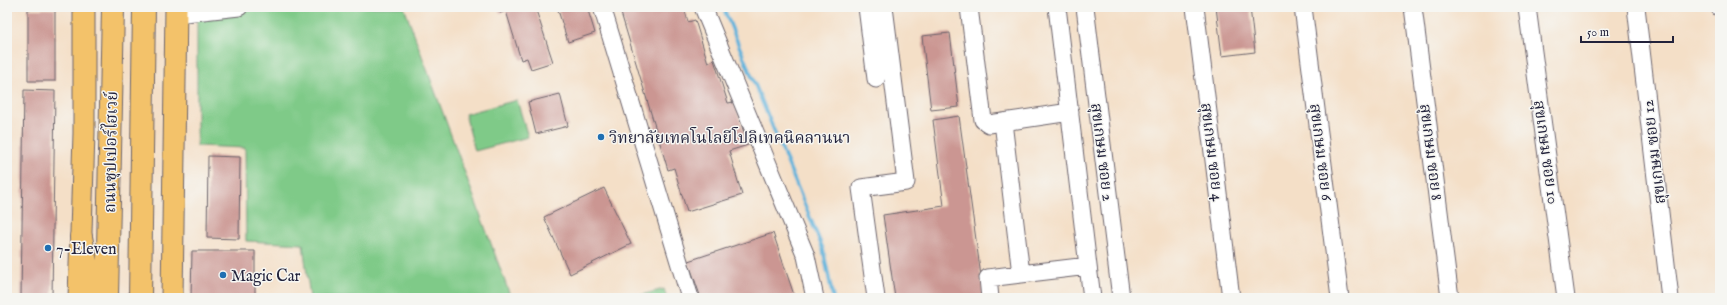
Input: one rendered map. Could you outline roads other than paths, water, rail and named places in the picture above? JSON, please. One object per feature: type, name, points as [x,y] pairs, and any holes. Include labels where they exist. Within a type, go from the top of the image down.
[{"type":"highway","name":"ถนนซุปเปอร์ไฮเวย์","points":[[107,298],[113,7]]},
{"type":"highway","name":"ถนนซุปเปอร์ไฮเวย์","points":[[141,293],[144,7]]},
{"type":"highway","points":[[81,237],[93,298]]},
{"type":"main road","points":[[79,298],[84,7]]},
{"type":"main road","points":[[172,298],[176,11]]},
{"type":"street","points":[[176,11],[239,7]]},
{"type":"street","points":[[602,7],[690,298]]},
{"type":"street","points":[[704,7],[806,256],[815,298]]},
{"type":"street","points":[[868,7],[876,79]]},
{"type":"street","points":[[876,298],[861,188],[906,182],[884,7]]},
{"type":"street","points":[[969,7],[983,120],[989,124],[1070,112]]},
{"type":"street","points":[[1057,7],[1092,298]]},
{"type":"street","name":"สุขเกษม ซอย 2","points":[[1085,7],[1121,298]]},
{"type":"street","name":"สุขเกษม ซอย 4","points":[[1195,7],[1232,298]]},
{"type":"street","name":"สุขเกษม ซอย 6","points":[[1303,7],[1340,298]]},
{"type":"street","name":"สุขเกษม ซอย 8","points":[[1413,7],[1450,298]]},
{"type":"street","name":"สุขเกษม ซอย 10","points":[[1527,7],[1566,298]]},
{"type":"street","name":"สุขเกษม ซอย 12","points":[[1636,7],[1670,298]]},
{"type":"street","points":[[1003,122],[1022,274]]},
{"type":"street","points":[[990,298],[988,278],[1088,266]]},
{"type":"waterway","points":[[723,7],[823,249],[833,298]]},
{"type":"place","name":"วิทยาลัยเทคโนโลยีโปลิเทคนิคลานนา","points":[[601,137]]},
{"type":"place","name":"7-Eleven","points":[[48,248]]},
{"type":"place","name":"Magic Car","points":[[223,275]]}]
